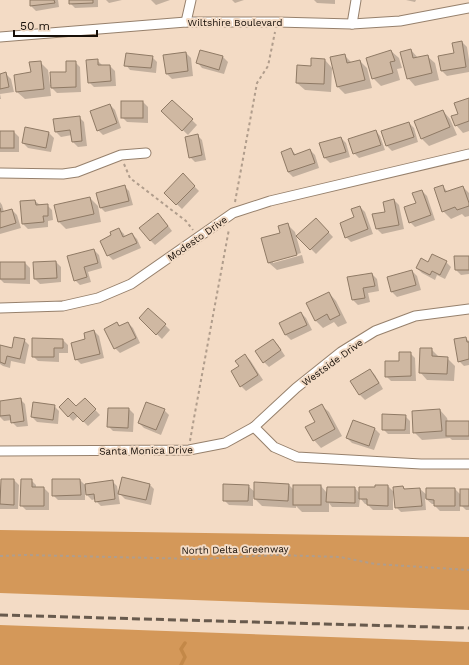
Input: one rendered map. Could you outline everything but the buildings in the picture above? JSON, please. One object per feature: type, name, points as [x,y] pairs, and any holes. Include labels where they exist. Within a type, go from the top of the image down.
[{"type":"street","points":[[186,22],[190,0]]},
{"type":"street","points":[[352,24],[356,0]]},
{"type":"street","name":"Wiltshire Boulevard","points":[[0,37],[186,22],[352,24],[400,22],[469,8]]},
{"type":"street","points":[[0,173],[63,174],[77,172],[121,155],[146,153]]},
{"type":"street","name":"Modesto Drive","points":[[0,308],[63,306],[98,298],[131,284],[233,212],[469,154]]},
{"type":"street","name":"Westside Drive","points":[[254,427],[296,388],[341,352],[375,331],[415,316],[469,309]]},
{"type":"street","points":[[254,427],[274,447],[297,457],[421,464],[469,464]]},
{"type":"street","name":"Santa Monica Drive","points":[[0,451],[189,450],[225,443],[254,427]]},
{"type":"path","points":[[235,204],[257,83],[268,66],[275,31]]},
{"type":"path","points":[[121,155],[130,178],[186,221],[193,230]]},
{"type":"path","points":[[190,442],[229,229]]},
{"type":"path","name":"North Delta Greenway","points":[[0,556],[25,555],[199,559],[276,555],[340,557],[375,564],[469,570]]},
{"type":"shaded area","points":[[0,530],[469,537],[469,610],[0,593]]},
{"type":"shaded area","points":[[0,625],[469,642],[469,665],[0,665]]},
{"type":"waterway","points":[[181,665],[185,657],[181,649],[185,643]]},
{"type":"railway","points":[[0,615],[469,628]]}]
